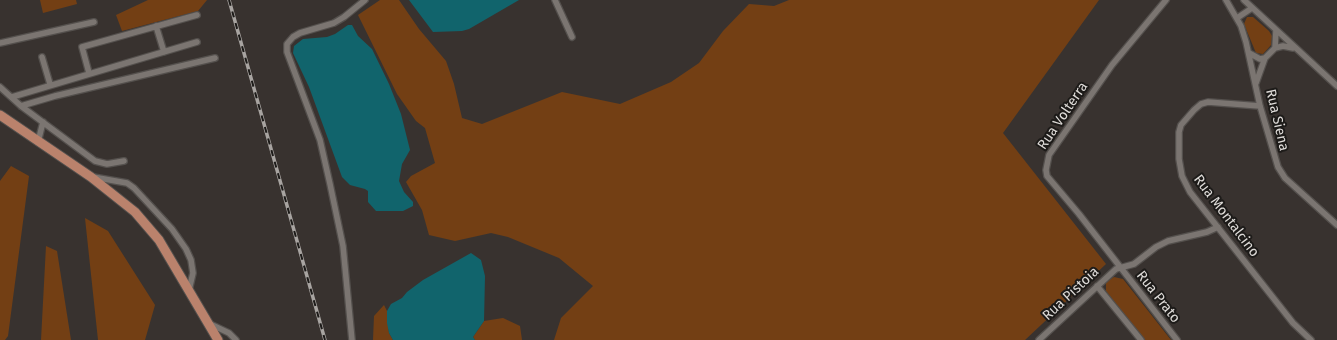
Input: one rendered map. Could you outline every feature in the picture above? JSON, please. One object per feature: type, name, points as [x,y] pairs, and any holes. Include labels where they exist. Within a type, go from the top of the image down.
[{"type":"main road","points":[[0,115],[91,177],[126,204],[152,230],[218,340]]},
{"type":"street","points":[[352,340],[343,246],[330,184],[320,140],[287,52],[287,44],[293,37],[300,33],[334,23],[365,0]]},
{"type":"street","points":[[555,0],[572,37]]},
{"type":"street","name":"Rua Volterra","points":[[1121,268],[1047,176],[1047,162],[1049,155],[1112,65],[1166,0]]},
{"type":"street","name":"Rua Siena","points":[[1226,0],[1237,18],[1249,53],[1260,106],[1278,168],[1285,178],[1337,225]]},
{"type":"street","points":[[1244,0],[1337,86]]},
{"type":"street","points":[[1237,18],[1252,8]]},
{"type":"street","points":[[89,73],[82,47],[197,15]]},
{"type":"street","points":[[0,43],[94,22]]},
{"type":"street","points":[[156,26],[164,52]]},
{"type":"street","points":[[1275,48],[1277,40],[1276,30]]},
{"type":"street","points":[[12,97],[50,84],[197,42]]},
{"type":"street","points":[[1256,83],[1265,58],[1275,48],[1283,46],[1296,49]]},
{"type":"street","points":[[1249,53],[1260,59],[1265,58]]},
{"type":"street","points":[[42,57],[50,84]]},
{"type":"street","points":[[21,106],[215,58]]},
{"type":"street","points":[[0,87],[21,106],[95,161],[107,164],[124,161]]},
{"type":"street","name":"Rua Montalcino","points":[[1260,106],[1208,102],[1201,104],[1181,125],[1179,132],[1179,159],[1182,176],[1190,192],[1293,323],[1311,340]]},
{"type":"street","points":[[38,142],[43,122]]},
{"type":"street","points":[[91,177],[127,183],[134,188],[172,229],[186,249],[191,260],[192,274],[189,290]]},
{"type":"street","name":"Rua Pistoia","points":[[1039,340],[1116,269],[1134,264],[1156,247],[1168,241],[1207,232],[1218,227]]},
{"type":"street","name":"Rua Prato","points":[[1121,268],[1177,340]]},
{"type":"street","points":[[1097,286],[1141,340]]},
{"type":"street","points":[[208,323],[229,333],[236,340]]},
{"type":"shaded area","points":[[40,0],[76,0],[77,4],[43,13]]},
{"type":"shaded area","points":[[148,0],[207,0],[198,11],[122,31],[116,15]]},
{"type":"shaded area","points":[[380,0],[399,0],[419,29],[446,61],[454,84],[462,118],[482,124],[562,92],[620,104],[671,82],[699,63],[723,31],[749,4],[774,6],[789,0],[1099,0],[1003,133],[1106,264],[1025,340],[554,340],[561,318],[593,286],[559,258],[508,237],[491,233],[455,241],[429,235],[422,210],[406,182],[411,176],[435,163],[425,128],[416,121],[397,94],[358,15]]},
{"type":"shaded area","points":[[1247,17],[1253,17],[1269,31],[1272,36],[1271,45],[1263,54],[1256,53],[1244,24]]},
{"type":"shaded area","points":[[11,166],[29,176],[8,336],[5,340],[0,340],[0,181]]},
{"type":"shaded area","points":[[85,218],[108,231],[155,305],[145,340],[98,340]]},
{"type":"shaded area","points":[[46,246],[57,251],[71,340],[41,340]]},
{"type":"shaded area","points":[[1114,277],[1123,279],[1171,340],[1144,340],[1106,291],[1106,282]]},
{"type":"shaded area","points":[[384,305],[387,311],[389,333],[393,340],[373,340],[374,316]]},
{"type":"shaded area","points":[[503,318],[520,326],[522,340],[475,340],[473,337],[484,321]]},
{"type":"water","points":[[409,0],[519,0],[469,29],[462,31],[433,32]]},
{"type":"water","points":[[348,25],[352,25],[358,36],[372,49],[389,84],[401,114],[410,150],[402,164],[399,181],[404,192],[413,202],[413,206],[403,211],[376,211],[368,202],[368,191],[350,185],[342,177],[309,87],[293,53],[294,46],[303,39],[327,37],[335,34]]},
{"type":"water","points":[[471,253],[481,260],[485,276],[484,321],[473,337],[475,340],[393,340],[389,333],[387,323],[387,311],[391,304],[402,298],[407,292],[423,280]]},
{"type":"railway","points":[[229,0],[325,340]]}]
